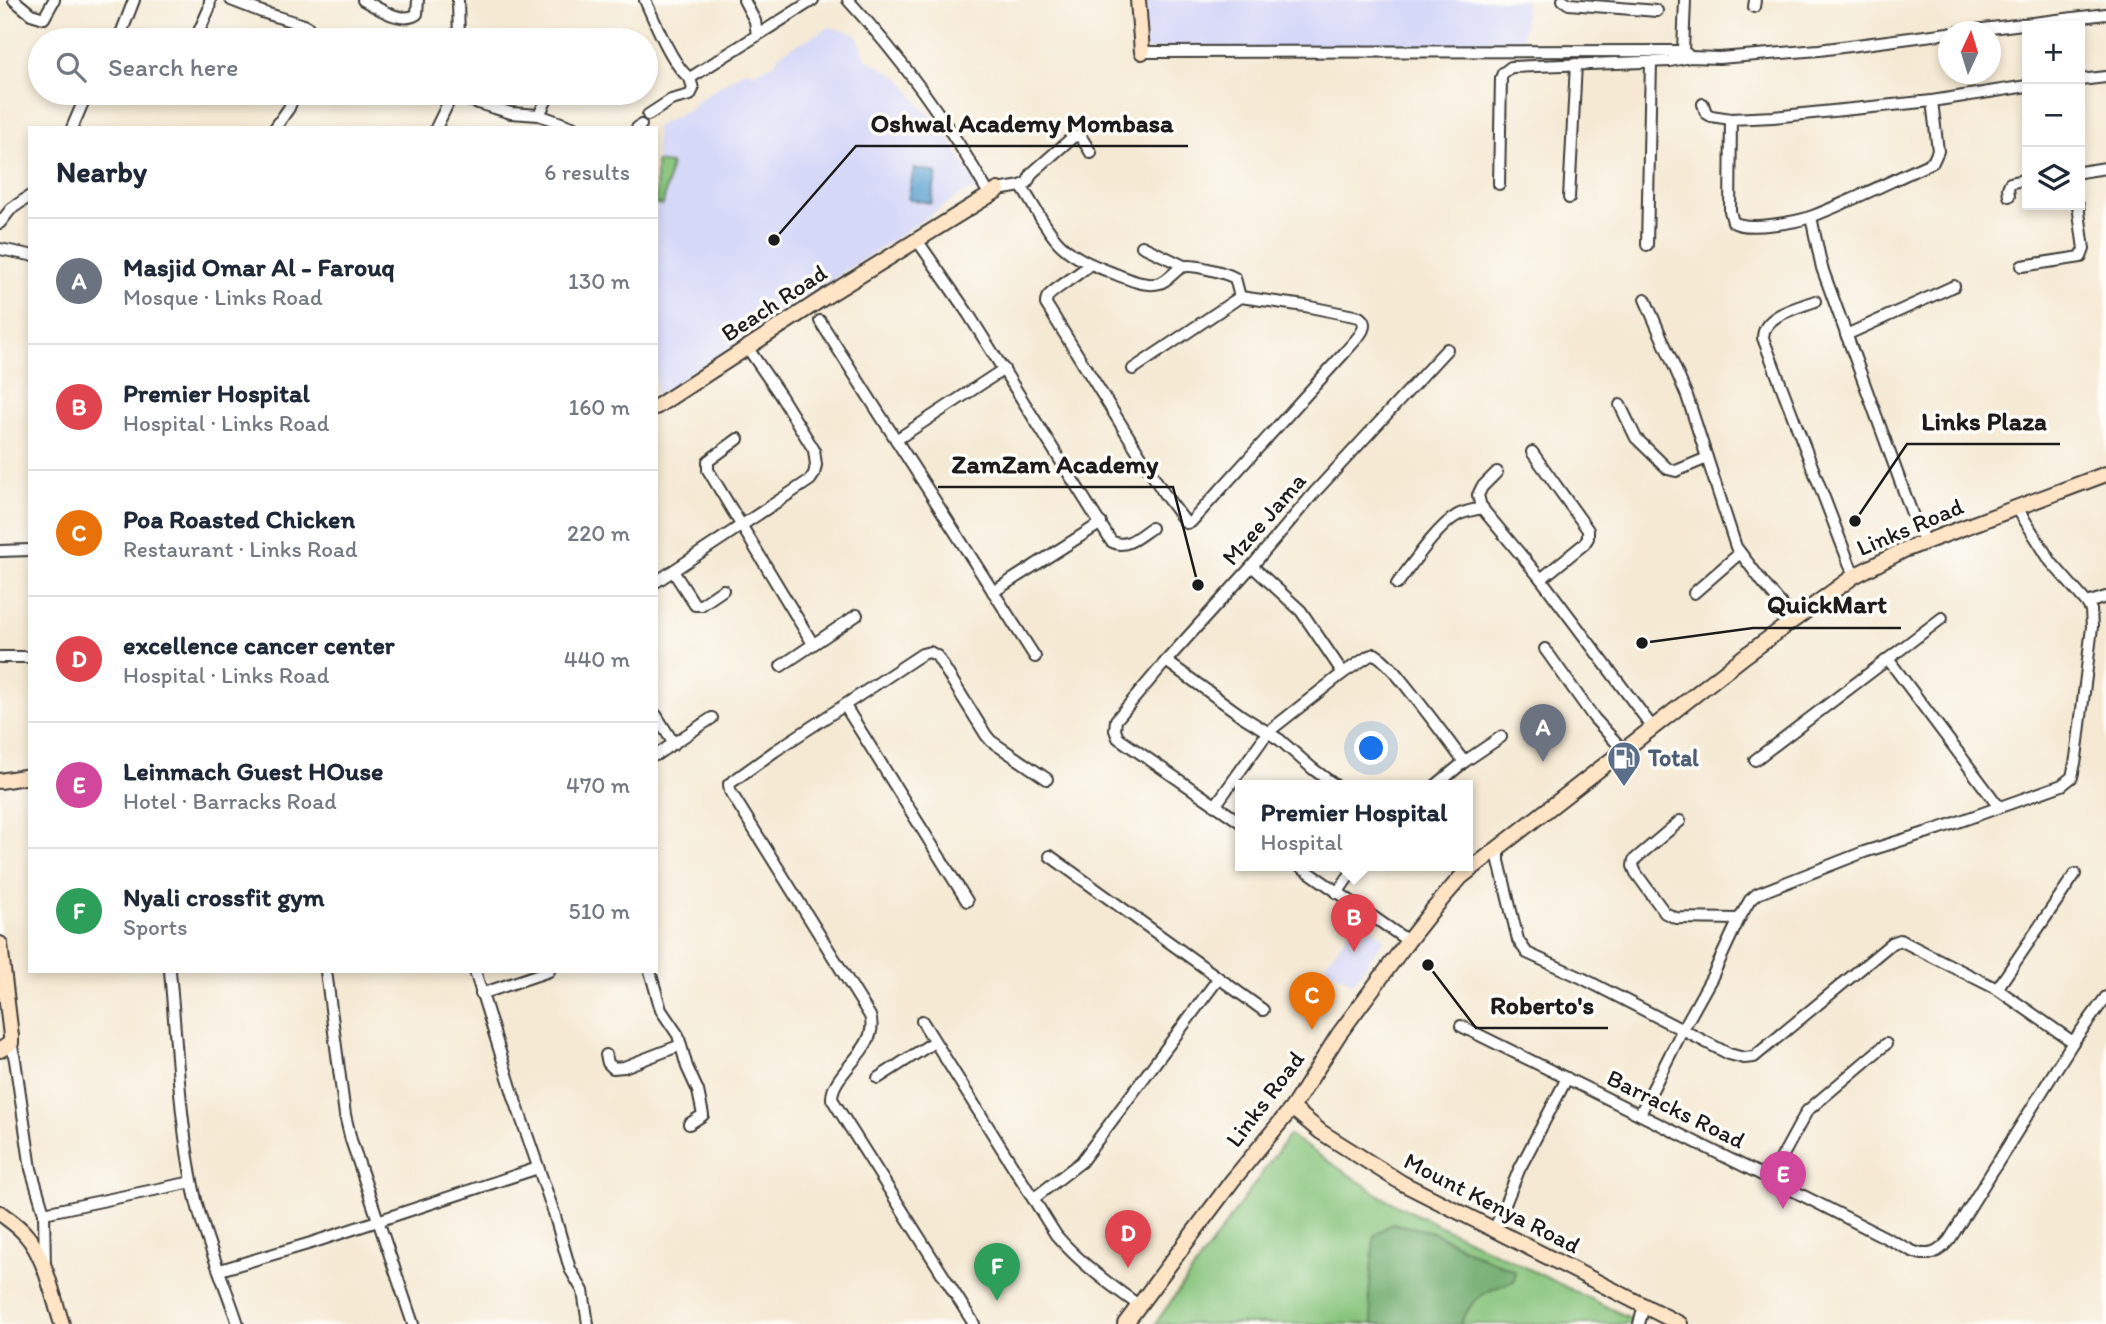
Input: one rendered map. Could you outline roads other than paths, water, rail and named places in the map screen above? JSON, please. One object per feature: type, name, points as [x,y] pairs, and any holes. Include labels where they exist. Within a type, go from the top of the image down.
[{"type":"main road","points":[[1138,0],[1142,52]]},
{"type":"main road","name":"Beach Road","points":[[658,406],[994,192]]},
{"type":"main road","name":"Links Road","points":[[1473,869],[1499,846],[1854,576],[1904,550],[2106,474]]},
{"type":"main road","points":[[0,781],[28,776]]},
{"type":"main road","name":"Links Road","points":[[1125,1324],[1231,1181],[1292,1108],[1339,1034],[1408,942],[1449,890],[1471,871]]},
{"type":"main road","points":[[0,944],[5,1046]]},
{"type":"main road","name":"Mount Kenya Road","points":[[1292,1108],[1321,1132],[1402,1184],[1680,1324]]},
{"type":"main road","points":[[0,1213],[25,1233],[32,1243],[62,1324]]},
{"type":"street","points":[[15,0],[31,14],[41,18],[45,17],[54,0]]},
{"type":"street","points":[[123,28],[134,0]]},
{"type":"street","points":[[200,28],[210,0]]},
{"type":"street","points":[[231,0],[308,28]]},
{"type":"street","points":[[363,0],[406,18],[415,17],[417,14],[418,0]]},
{"type":"street","points":[[458,0],[459,28]]},
{"type":"street","points":[[642,122],[671,100],[690,95],[693,89],[690,78],[684,75],[676,62],[645,0]]},
{"type":"street","points":[[744,0],[756,24],[757,34]]},
{"type":"street","points":[[690,78],[813,0]]},
{"type":"street","points":[[848,0],[904,64],[994,192],[1027,183],[1030,175],[1074,136],[1081,137],[1091,153]]},
{"type":"street","points":[[1563,0],[1569,4],[1657,11]]},
{"type":"street","points":[[1685,0],[1687,54]]},
{"type":"street","points":[[2001,27],[2106,14]]},
{"type":"street","points":[[1142,52],[1687,54],[1719,58],[1819,50],[1938,34]]},
{"type":"street","points":[[1499,184],[1499,94],[1503,73],[1511,67],[1670,61],[1687,54]]},
{"type":"street","points":[[1647,245],[1651,62]]},
{"type":"street","points":[[1569,198],[1576,64]]},
{"type":"street","points":[[2085,79],[2106,77]]},
{"type":"street","points":[[1703,104],[1708,115],[1731,119],[1773,117],[1932,101],[2022,87]]},
{"type":"street","points":[[1731,119],[1730,211],[1734,222],[1744,226],[1781,223],[1811,217],[1933,162],[1938,151],[1932,101]]},
{"type":"street","points":[[73,126],[82,105]]},
{"type":"street","points":[[276,126],[290,105]]},
{"type":"street","points":[[437,126],[447,105]]},
{"type":"street","points":[[486,105],[511,113],[539,115],[569,126]]},
{"type":"street","points":[[539,115],[544,105]]},
{"type":"street","points":[[2085,171],[2106,169]]},
{"type":"street","points":[[2009,196],[2008,185],[2022,180]]},
{"type":"street","points":[[1021,186],[1055,238],[1073,254],[1090,264],[1135,282],[1152,284],[1165,281],[1184,266]]},
{"type":"street","points":[[0,223],[11,209],[28,198]]},
{"type":"street","points":[[2022,266],[2081,257],[2084,249],[2079,210]]},
{"type":"street","points":[[1811,217],[1822,268],[1914,519],[1925,542]]},
{"type":"street","points":[[917,240],[930,255],[1004,369],[1111,541],[1120,546],[1151,528]]},
{"type":"street","points":[[1142,246],[1184,266],[1231,276],[1236,281],[1240,297]]},
{"type":"street","points":[[0,249],[28,255]]},
{"type":"street","points":[[1090,264],[1052,293],[1046,304],[1158,484],[1186,523],[1191,522],[1217,495],[1366,325],[1359,317],[1240,297],[1133,369]]},
{"type":"street","points":[[1846,335],[1954,286]]},
{"type":"street","points":[[1645,299],[1687,396],[1731,533],[1740,553],[1794,620]]},
{"type":"street","points":[[1815,300],[1774,318],[1765,326],[1763,338],[1854,576]]},
{"type":"street","points":[[820,321],[1035,657]]},
{"type":"street","points":[[658,581],[810,480],[814,474],[817,465],[814,450],[747,347]]},
{"type":"street","name":"Mzee Jama","points":[[1235,819],[1115,734],[1119,715],[1314,493],[1447,349]]},
{"type":"street","points":[[896,440],[1004,369]]},
{"type":"street","points":[[1620,405],[1636,438],[1668,469],[1676,471],[1707,458]]},
{"type":"street","points":[[738,439],[708,461],[707,467],[813,644]]},
{"type":"street","points":[[1532,452],[1588,530],[1584,544],[1541,579]]},
{"type":"street","points":[[1497,472],[1478,495],[1483,508],[1541,579],[1653,728]]},
{"type":"street","points":[[1397,584],[1454,516],[1483,508]]},
{"type":"street","points":[[1640,1114],[1712,977],[1738,919],[1753,897],[1771,887],[1864,852],[2062,785],[2072,777],[2092,627],[2091,610],[2051,562],[2017,508]]},
{"type":"street","points":[[993,592],[1101,523]]},
{"type":"street","points":[[0,551],[28,550]]},
{"type":"street","points":[[1694,593],[1740,553]]},
{"type":"street","points":[[1252,566],[1301,611],[1343,673]]},
{"type":"street","points":[[673,571],[695,605],[701,605],[723,590]]},
{"type":"street","points":[[2087,603],[2106,597]]},
{"type":"street","points":[[781,666],[857,615]]},
{"type":"street","points":[[1755,760],[1942,618]]},
{"type":"street","points":[[1545,649],[1594,718],[1624,751]]},
{"type":"street","points":[[974,1324],[832,1099],[835,1086],[872,1032],[870,1016],[729,789],[731,782],[922,654],[933,653],[954,681],[986,735],[1047,779]]},
{"type":"street","points":[[1215,806],[1268,732],[1343,673],[1375,654],[1431,717],[1464,762]]},
{"type":"street","points":[[0,657],[28,657]]},
{"type":"street","points":[[1888,659],[1999,807]]},
{"type":"street","points":[[1166,661],[1241,716],[1280,740],[1328,780]]},
{"type":"street","points":[[845,706],[967,901]]},
{"type":"street","points":[[658,718],[674,744]]},
{"type":"street","points":[[658,754],[712,718]]},
{"type":"street","points":[[1443,780],[1501,737]]},
{"type":"street","points":[[1680,821],[1634,860],[1636,873],[1665,913],[1671,916],[1738,919]]},
{"type":"street","points":[[1499,846],[1499,861],[1522,948],[1729,1055],[1754,1057],[1896,941],[1910,944],[1997,989],[2073,1042]]},
{"type":"street","points":[[1050,856],[1263,1010]]},
{"type":"street","points":[[1307,871],[1408,942]]},
{"type":"street","points":[[1337,893],[1352,871]]},
{"type":"street","points":[[1997,989],[2075,874]]},
{"type":"street","points":[[170,973],[178,1074],[192,1182],[238,1324]]},
{"type":"street","points":[[326,973],[345,1115],[351,1140],[413,1324]]},
{"type":"street","points":[[476,973],[570,1269],[583,1291],[588,1324]]},
{"type":"street","points":[[481,994],[543,973]]},
{"type":"street","points":[[651,973],[661,1010],[678,1035],[687,1067],[698,1091],[704,1115],[689,1124]]},
{"type":"street","points":[[1033,1199],[1081,1162],[1218,979]]},
{"type":"street","name":"Barracks Road","points":[[1461,1026],[1924,1255],[1936,1253],[1950,1239],[2073,1042],[2106,997]]},
{"type":"street","points":[[922,1021],[1056,1235],[1114,1288],[1140,1306]]},
{"type":"street","points":[[878,1078],[934,1042]]},
{"type":"street","points":[[1770,1179],[1807,1111],[1886,1044]]},
{"type":"street","points":[[606,1055],[613,1068],[624,1068],[681,1045]]},
{"type":"street","points":[[5,1046],[15,1060],[31,1169],[44,1213],[45,1273]]},
{"type":"street","points":[[1494,1231],[1520,1170],[1567,1078]]},
{"type":"street","points":[[220,1270],[538,1168]]},
{"type":"street","points":[[44,1213],[192,1182]]},
{"type":"street","points":[[1639,1324],[1644,1306]]},
{"type":"water","points":[[914,168],[937,173],[931,203],[908,199]]},
{"type":"place","name":"Oshwal Academy Mombasa","points":[[774,240]]},
{"type":"place","name":"Links Plaza","points":[[1855,521]]},
{"type":"place","name":"ZamZam Academy","points":[[1198,585]]},
{"type":"place","name":"QuickMart","points":[[1642,643]]},
{"type":"place","name":"Masjid Omar Al - Farouq","points":[[1543,762]]},
{"type":"place","name":"Total","points":[[1624,788]]},
{"type":"place","name":"Premier Hospital","points":[[1354,952]]},
{"type":"place","name":"Roberto's","points":[[1428,965]]},
{"type":"place","name":"Poa Roasted Chicken","points":[[1312,1030]]},
{"type":"place","name":"Leinmach Guest HOuse","points":[[1783,1209]]},
{"type":"place","name":"excellence cancer center","points":[[1128,1268]]},
{"type":"place","name":"Nyali crossfit gym","points":[[997,1301]]}]
